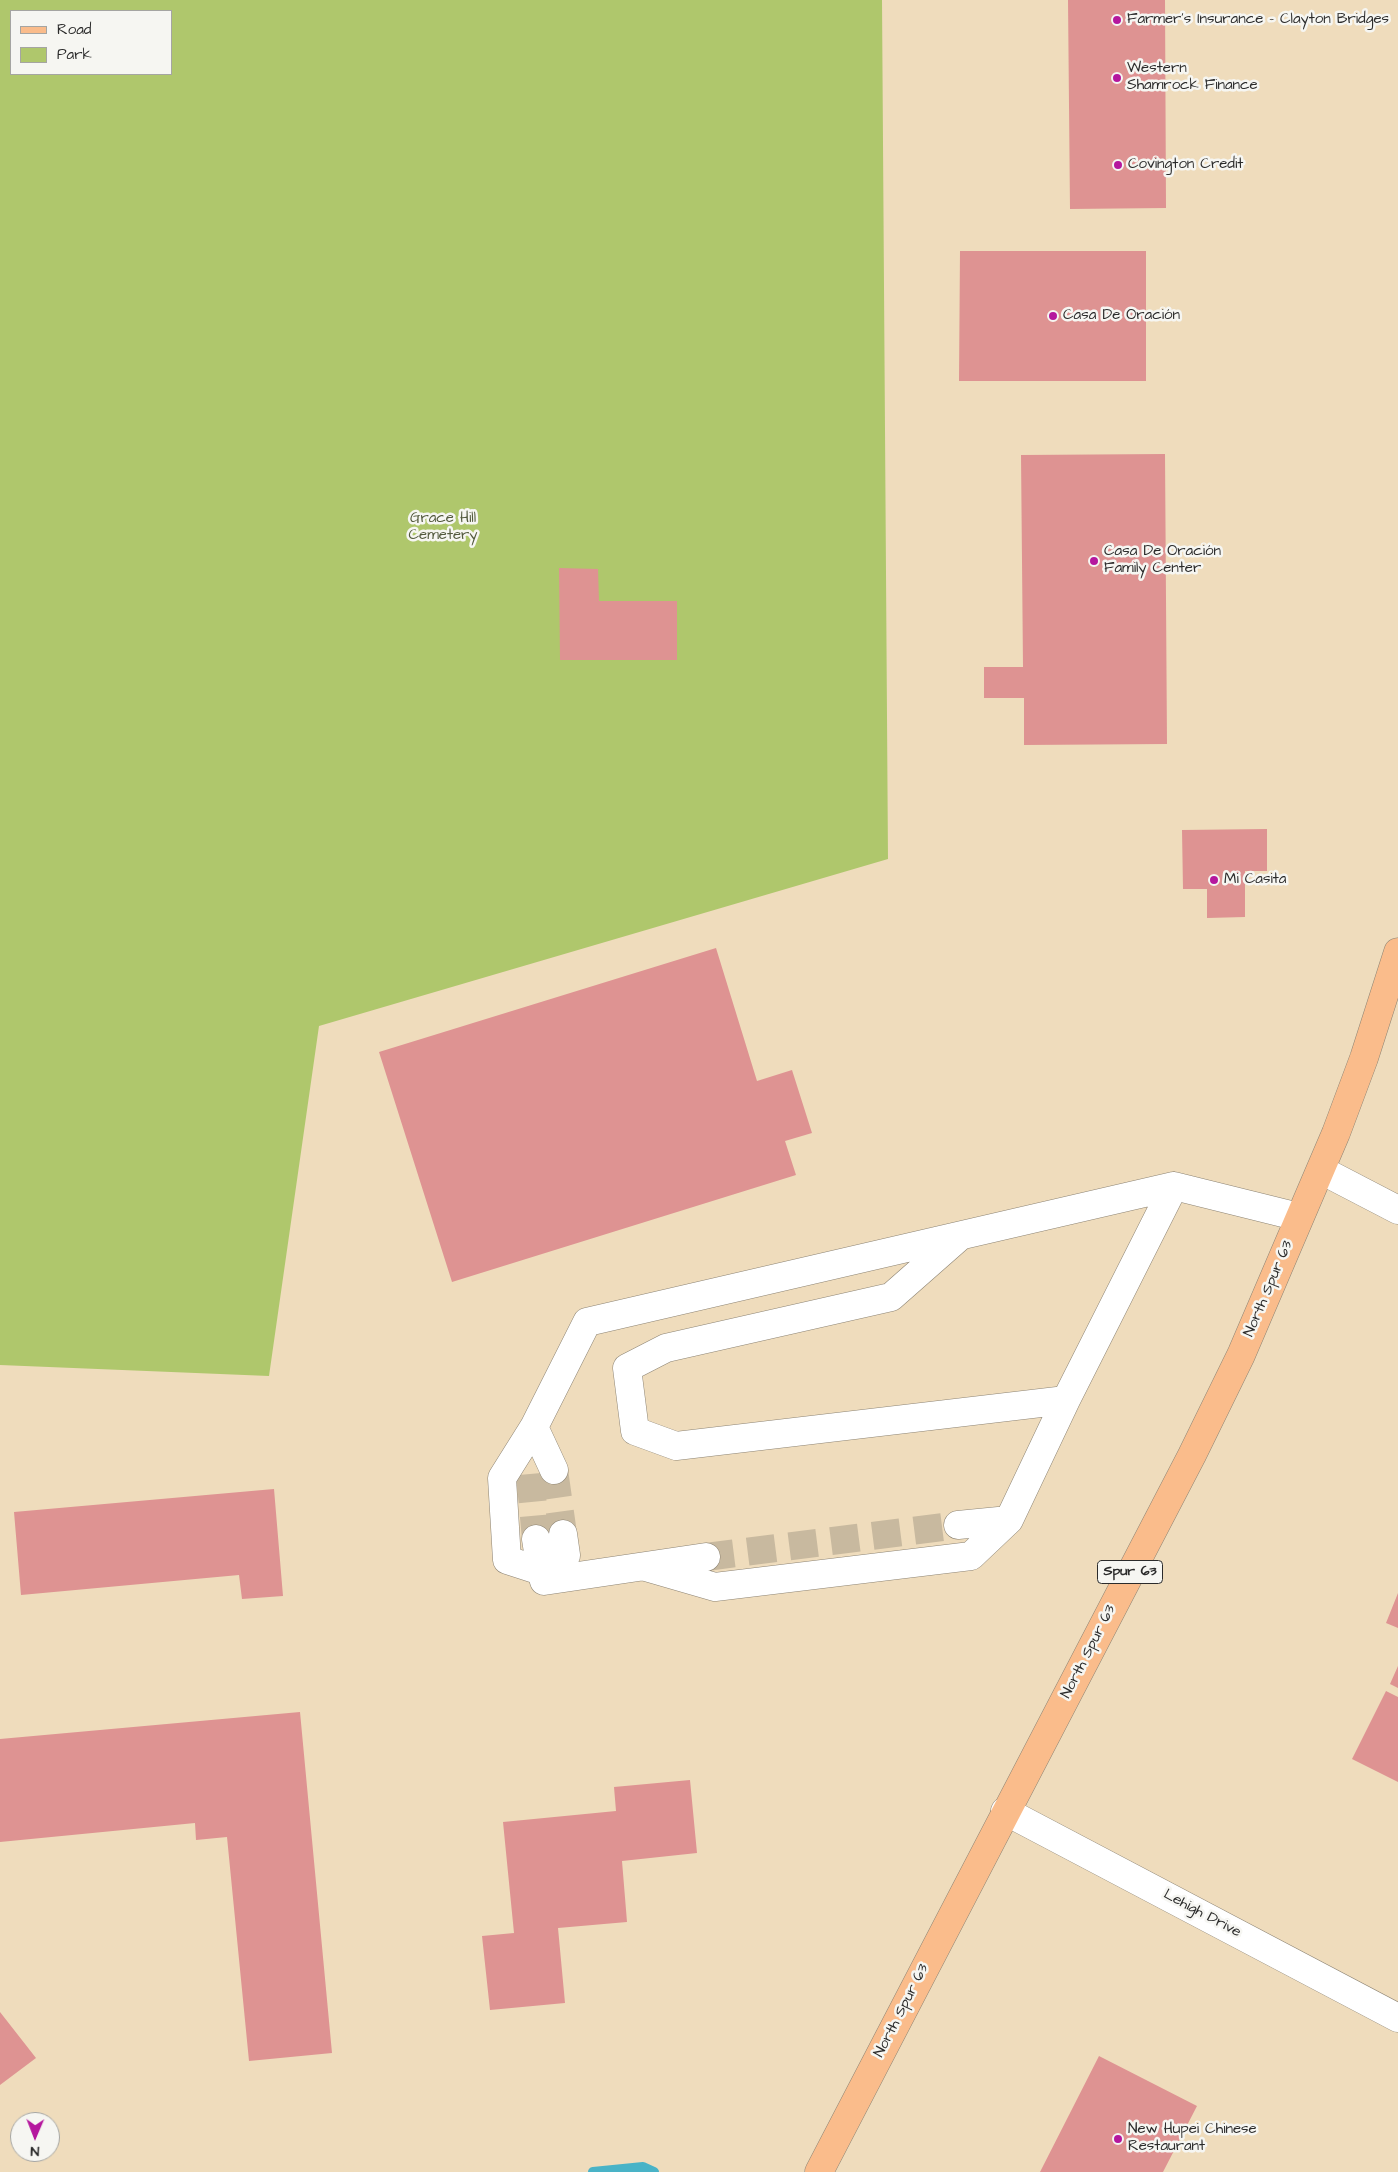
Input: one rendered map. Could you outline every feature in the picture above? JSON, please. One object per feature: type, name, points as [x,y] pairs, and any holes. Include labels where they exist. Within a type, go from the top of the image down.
[{"type":"main road","name":"North Spur 63","points":[[819,2172],[1216,1407],[1241,1355],[1321,1170],[1361,1066],[1398,952]]},
{"type":"street","points":[[1321,1170],[1398,1210]]},
{"type":"street","points":[[541,1571],[507,1560],[502,1478],[534,1428],[587,1322],[1174,1186],[1299,1218]]},
{"type":"street","points":[[646,1567],[715,1587],[972,1556],[1009,1520],[1066,1400],[1174,1186]]},
{"type":"street","points":[[961,1236],[891,1298],[666,1348],[627,1368],[635,1431],[676,1446],[1066,1400]]},
{"type":"street","points":[[534,1428],[542,1472]]},
{"type":"street","points":[[958,1526],[1009,1520]]},
{"type":"street","points":[[541,1571],[566,1555],[563,1534]]},
{"type":"street","points":[[536,1539],[544,1581],[706,1557]]},
{"type":"street","name":"Lehigh Drive","points":[[1005,1811],[1398,2018]]},
{"type":"green space","name":"Grace Hill Cemetery","points":[[0,0],[882,0],[888,859],[319,1026],[269,1376],[0,1365]]},
{"type":"building","points":[[1068,0],[1165,0],[1166,208],[1070,209]]},
{"type":"building","name":"Casa De Oración","points":[[960,251],[1146,251],[1146,381],[959,381]]},
{"type":"building","name":"Casa De Oración Family Center","points":[[1165,454],[1167,744],[1024,745],[1024,698],[984,698],[984,667],[1023,667],[1021,455]]},
{"type":"building","points":[[559,568],[598,569],[599,601],[677,601],[677,660],[560,660]]},
{"type":"building","name":"Mi Casita","points":[[1267,829],[1267,871],[1245,871],[1245,917],[1207,918],[1207,889],[1183,889],[1182,830]]},
{"type":"building","points":[[716,948],[757,1081],[792,1070],[812,1133],[785,1141],[796,1175],[452,1282],[379,1052]]},
{"type":"building","points":[[274,1489],[283,1596],[242,1599],[239,1575],[21,1595],[14,1512]]},
{"type":"building","points":[[1398,1593],[1398,1628],[1386,1623]]},
{"type":"building","points":[[1398,1666],[1398,1688],[1390,1684]]},
{"type":"building","points":[[1386,1691],[1398,1697],[1398,1782],[1352,1759]]},
{"type":"building","points":[[300,1712],[332,2053],[249,2061],[227,1837],[196,1840],[195,1823],[0,1842],[0,1739]]},
{"type":"building","points":[[690,1780],[697,1853],[622,1861],[627,1922],[558,1928],[565,2003],[490,2010],[482,1936],[514,1933],[503,1822],[616,1811],[614,1787]]},
{"type":"building","points":[[0,2012],[36,2058],[0,2085]]},
{"type":"building","name":"New Hupei Chinese Restaurant","points":[[1099,2056],[1197,2106],[1163,2172],[1040,2172]]},
{"type":"waterway","points":[[593,2172],[643,2167],[654,2172]]},
{"type":"tunnel","points":[[554,1470],[563,1534]]},
{"type":"tunnel","points":[[530,1474],[536,1539]]},
{"type":"tunnel","points":[[706,1557],[958,1525]]},
{"type":"place","name":"Farmer's Insurance - Clayton Bridges","points":[[1117,20]]},
{"type":"place","name":"Western Shamrock Finance","points":[[1117,78]]},
{"type":"place","name":"Covington Credit","points":[[1118,165]]},
{"type":"place","name":"Casa De Oración","points":[[1053,316]]},
{"type":"place","name":"Casa De Oración Family Center","points":[[1094,561]]},
{"type":"place","name":"Mi Casita","points":[[1214,880]]},
{"type":"place","name":"New Hupei Chinese Restaurant","points":[[1118,2139]]}]
